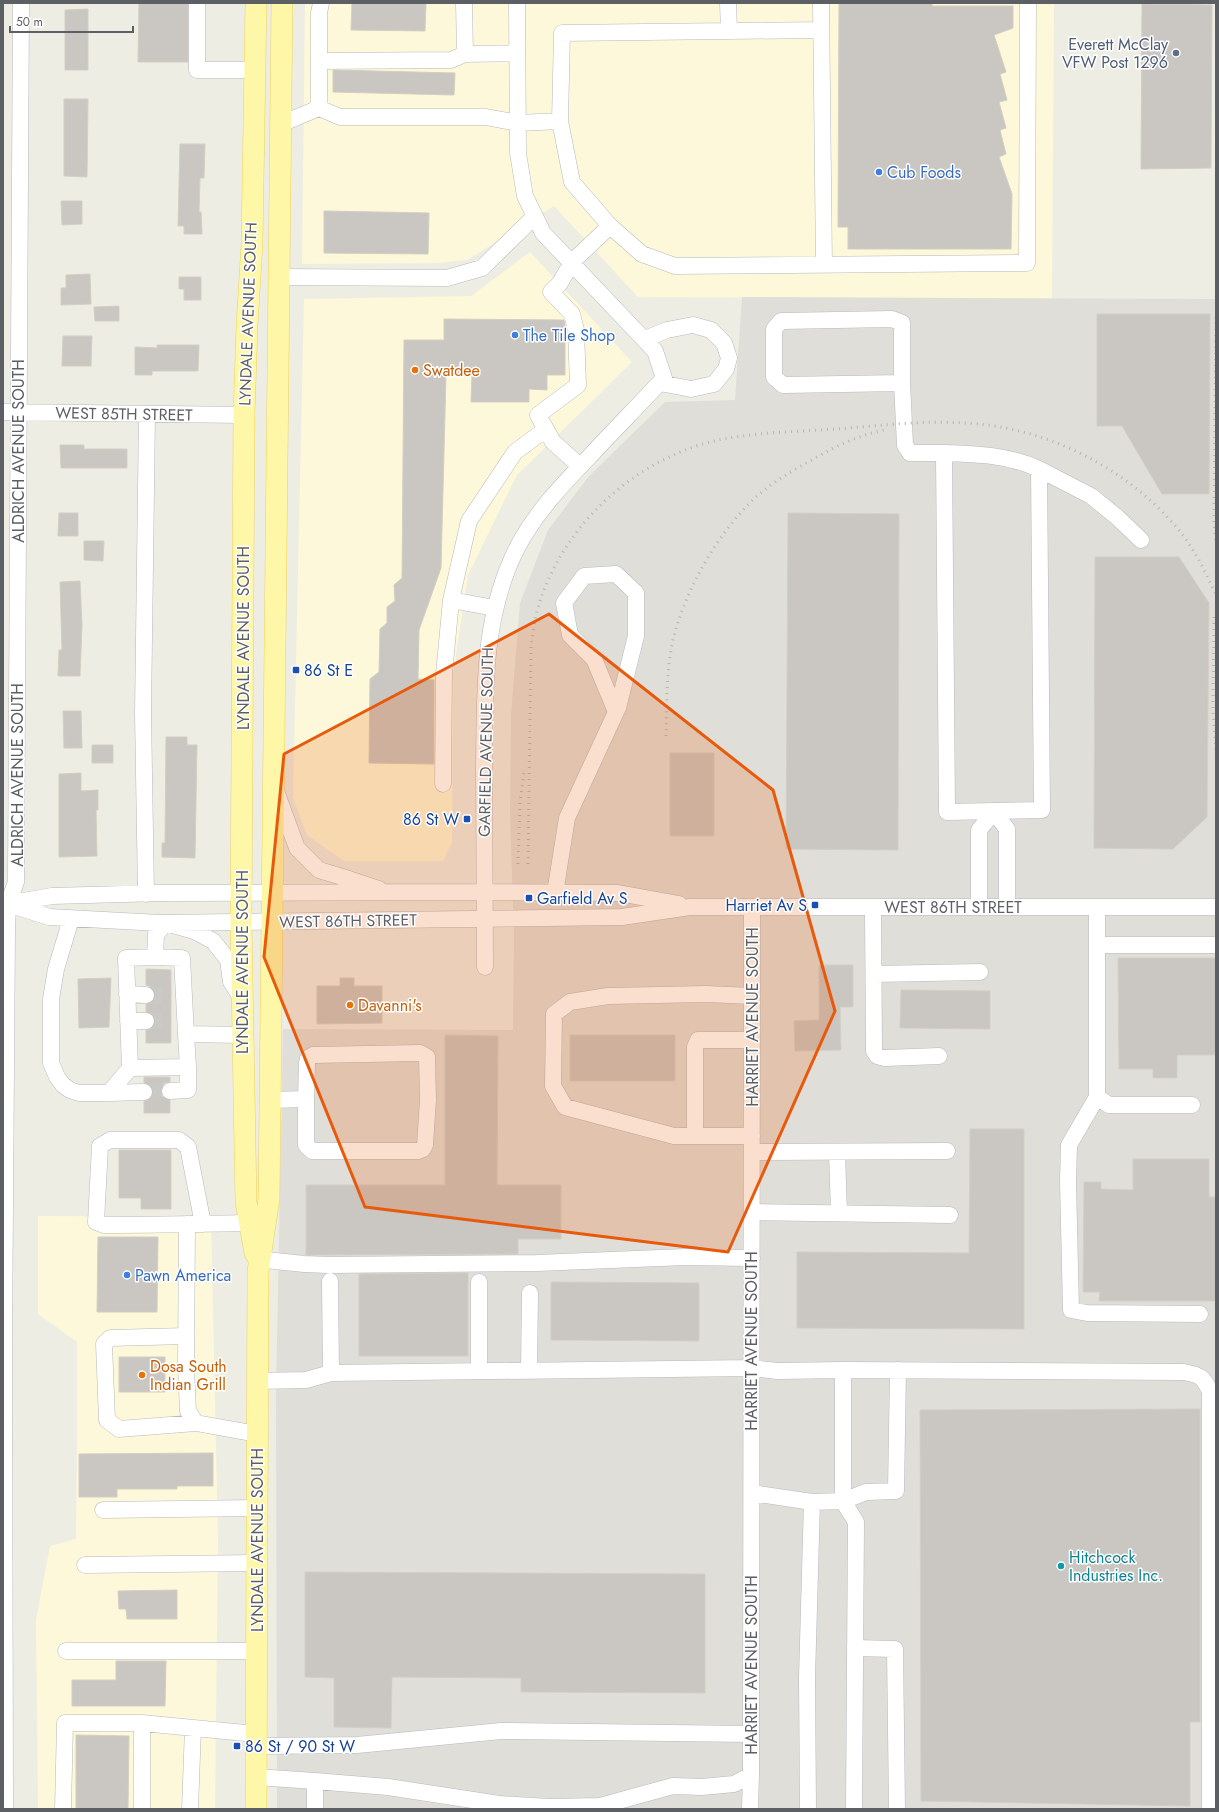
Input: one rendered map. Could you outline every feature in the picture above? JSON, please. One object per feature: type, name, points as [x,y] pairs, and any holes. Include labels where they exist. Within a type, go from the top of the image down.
[{"type":"main road","name":"LYNDALE AVENUE SOUTH","points":[[256,3],[252,243],[244,415],[241,922],[246,1202],[258,1264]]},
{"type":"main road","name":"LYNDALE AVENUE SOUTH","points":[[256,1809],[258,1264],[269,1199],[283,5]]},
{"type":"street","name":"ALDRICH AVENUE SOUTH","points":[[5,1809],[4,1342],[6,904],[16,882],[11,412],[21,3]]},
{"type":"street","points":[[197,3],[197,70],[256,70]]},
{"type":"street","points":[[319,108],[319,13],[321,3]]},
{"type":"street","points":[[464,3],[465,54]]},
{"type":"street","points":[[517,3],[518,153],[525,196],[544,233],[656,352],[662,380],[691,389],[714,384],[726,369],[729,358],[724,343],[711,330],[693,324],[667,330],[645,339]]},
{"type":"street","points":[[728,3],[729,31]]},
{"type":"street","points":[[821,3],[824,265]]},
{"type":"street","points":[[821,30],[562,33],[560,121],[572,182],[610,226],[642,254],[675,266],[1027,263],[1028,3]]},
{"type":"street","points":[[319,61],[451,60],[465,54],[517,53]]},
{"type":"street","points":[[281,124],[319,108],[340,117],[486,118],[518,123],[560,121]]},
{"type":"street","points":[[279,277],[447,278],[482,268],[535,216]]},
{"type":"street","points":[[580,466],[553,442],[538,415],[578,385],[576,330],[572,314],[551,292],[560,283],[572,262],[610,226]]},
{"type":"street","points":[[902,383],[783,385],[774,377],[774,329],[781,321],[892,318],[902,323],[902,383],[905,445],[910,453],[944,453],[1001,457],[1025,463],[1091,496],[1117,517],[1141,540]]},
{"type":"street","name":"GARFIELD AVENUE SOUTH","points":[[485,967],[485,676],[489,633],[500,589],[518,547],[541,510],[580,466],[662,380]]},
{"type":"street","name":"WEST 85TH STREET","points":[[11,412],[244,415]]},
{"type":"street","points":[[146,894],[143,713],[147,414]]},
{"type":"street","points":[[443,784],[444,674],[451,600],[469,521],[515,452],[546,429]]},
{"type":"street","points":[[944,453],[947,812],[1042,810],[1039,469]]},
{"type":"street","points":[[556,892],[567,818],[616,712],[636,636],[636,593],[616,574],[584,576],[564,603],[570,635],[594,659],[616,712]]},
{"type":"street","points":[[451,600],[495,608]]},
{"type":"street","points":[[273,783],[297,848],[319,870],[388,893]]},
{"type":"street","points":[[979,907],[979,830],[994,812]]},
{"type":"street","points":[[994,812],[1007,829],[1007,907]]},
{"type":"street","name":"WEST 86TH STREET","points":[[6,904],[52,896],[146,894],[618,892],[690,907]]},
{"type":"street","name":"WEST 86TH STREET","points":[[6,904],[50,917],[166,923],[485,920],[622,916],[690,907],[1216,906]]},
{"type":"street","points":[[872,907],[874,1051],[877,1056],[885,1058],[939,1056]]},
{"type":"street","points":[[1097,907],[1097,1097],[1069,1145],[1068,1181],[1071,1310],[1087,1313],[1200,1314]]},
{"type":"street","name":"HARRIET AVENUE SOUTH","points":[[750,1809],[752,1493],[752,908]]},
{"type":"street","points":[[71,919],[56,969],[51,998],[51,1063],[57,1077],[63,1085],[70,1090],[79,1093],[144,1092]]},
{"type":"street","points":[[155,957],[156,934],[166,923],[194,931],[213,941],[228,960],[231,982],[242,999]]},
{"type":"street","points":[[1097,945],[1216,945]]},
{"type":"street","points":[[109,1093],[130,1068],[126,958],[155,957],[182,958],[178,996],[188,1067],[188,1090],[170,1091]]},
{"type":"street","points":[[874,974],[980,972]]},
{"type":"street","points":[[127,994],[146,995]]},
{"type":"street","points":[[752,996],[706,994],[608,996],[570,1002],[554,1014],[553,1086],[565,1107],[674,1136],[695,1136],[752,1144],[837,1152],[947,1151]]},
{"type":"street","points":[[128,1021],[146,1021]]},
{"type":"street","points":[[181,1025],[242,1035]]},
{"type":"street","points":[[695,1136],[695,1047],[698,1040],[752,1040]]},
{"type":"street","points":[[420,1053],[427,1057],[428,1100],[425,1144],[423,1149],[418,1151],[312,1151],[306,1145],[306,1099],[307,1063],[308,1058],[313,1055],[420,1053]]},
{"type":"street","points":[[130,1068],[188,1067]]},
{"type":"street","points":[[1097,1097],[1109,1105],[1192,1105]]},
{"type":"street","points":[[270,1100],[306,1099]]},
{"type":"street","points":[[203,1224],[188,1147],[178,1140],[110,1140],[100,1146],[96,1222],[104,1225],[203,1224],[250,1223]]},
{"type":"street","points":[[837,1152],[839,1214]]},
{"type":"street","points":[[752,1212],[950,1214]]},
{"type":"street","points":[[187,1224],[186,1336],[188,1411],[196,1423]]},
{"type":"street","points":[[258,1264],[328,1265],[537,1263],[685,1257],[752,1258]]},
{"type":"street","points":[[330,1281],[331,1373]]},
{"type":"street","points":[[479,1282],[479,1370]]},
{"type":"street","points":[[529,1370],[530,1293]]},
{"type":"street","points":[[186,1336],[110,1338],[104,1344],[107,1420],[119,1429],[196,1423],[257,1434]]},
{"type":"street","points":[[257,1381],[306,1380],[331,1373],[479,1370],[752,1368],[777,1371],[898,1370],[1184,1372],[1197,1374],[1206,1382],[1210,1392],[1210,1809]]},
{"type":"street","points":[[844,1370],[843,1501],[856,1522],[854,1809]]},
{"type":"street","points":[[752,1493],[812,1502],[843,1501],[866,1492],[896,1491],[898,1370]]},
{"type":"street","points":[[808,1809],[807,1678],[812,1502]]},
{"type":"street","points":[[103,1510],[257,1508]]},
{"type":"street","points":[[85,1565],[257,1563]]},
{"type":"street","points":[[855,1648],[895,1649],[897,1809]]},
{"type":"street","points":[[66,1651],[257,1651]]},
{"type":"street","points":[[63,1809],[65,1723],[142,1723],[193,1728],[256,1740],[357,1745],[501,1731],[751,1734]]},
{"type":"street","points":[[142,1723],[142,1809]]},
{"type":"street","points":[[190,1809],[193,1728]]},
{"type":"street","points":[[256,1777],[388,1787],[499,1804],[601,1808],[673,1786],[702,1787],[734,1784],[751,1775]]},
{"type":"street","points":[[315,1781],[315,1809]]},
{"type":"highlighted area","points":[[549,614],[773,790],[835,1011],[728,1252],[365,1207],[264,957],[284,754]]},
{"type":"shaded area","points":[[305,3],[1054,3],[1052,299],[638,297],[554,206],[467,260],[438,263],[302,264]]},
{"type":"shaded area","points":[[530,252],[632,362],[517,475],[468,575],[453,675],[452,842],[443,861],[344,861],[307,835],[293,798],[304,299],[471,296]]},
{"type":"shaded area","points":[[742,297],[1216,299],[1216,1809],[277,1809],[276,1393],[283,1029],[513,1030],[514,935],[510,816],[511,714],[520,603],[548,530],[589,476],[665,402],[735,400]]},
{"type":"shaded area","points":[[38,1216],[211,1217],[218,1540],[215,1809],[38,1809],[36,1620],[50,1546],[76,1539],[77,1342],[38,1314]]},
{"type":"building","points":[[139,3],[188,3],[188,62],[138,62]]},
{"type":"building","points":[[352,3],[426,3],[425,31],[351,30]]},
{"type":"building","points":[[839,3],[932,3],[932,6],[1013,6],[1013,28],[994,35],[1006,72],[1000,74],[1007,100],[999,102],[1006,128],[1000,130],[1006,154],[999,157],[1012,194],[1011,249],[848,249],[848,227],[838,227]]},
{"type":"building","name":"Everett McClay VFW Post 1296","points":[[1142,4],[1212,5],[1211,168],[1141,169]]},
{"type":"building","points":[[88,9],[88,70],[65,70],[65,10]]},
{"type":"building","points":[[333,70],[455,73],[454,95],[333,92]]},
{"type":"building","points":[[64,99],[88,99],[87,177],[64,176]]},
{"type":"building","points":[[180,144],[205,144],[204,178],[200,178],[199,212],[201,212],[202,234],[184,234],[184,226],[178,226]]},
{"type":"building","points":[[61,201],[82,201],[82,224],[62,225]]},
{"type":"building","points":[[324,211],[429,213],[428,254],[324,253]]},
{"type":"building","points":[[90,274],[91,304],[61,305],[61,288],[66,288],[66,275]]},
{"type":"building","points":[[179,277],[201,277],[201,300],[184,300],[184,289],[179,289]]},
{"type":"building","points":[[119,306],[119,321],[95,321],[94,307]]},
{"type":"building","points":[[1097,314],[1210,314],[1209,494],[1162,494],[1122,426],[1097,426]]},
{"type":"building","points":[[444,319],[564,320],[565,375],[547,375],[547,390],[529,389],[529,402],[471,402],[472,374],[446,374],[441,568],[419,630],[418,679],[434,680],[434,764],[369,763],[370,679],[379,672],[380,629],[387,623],[387,607],[395,601],[394,585],[402,578],[404,340],[444,340]]},
{"type":"building","points":[[63,336],[92,336],[91,366],[62,366]]},
{"type":"building","points":[[157,345],[199,345],[198,371],[152,371],[152,375],[135,375],[135,347],[157,348]]},
{"type":"building","points":[[60,445],[84,445],[84,449],[127,449],[127,468],[61,468]]},
{"type":"building","points":[[59,513],[78,513],[78,536],[58,536]]},
{"type":"building","points":[[788,513],[899,514],[898,850],[786,849]]},
{"type":"building","points":[[84,541],[104,541],[103,561],[84,560]]},
{"type":"building","points":[[1095,557],[1179,557],[1209,603],[1207,817],[1173,849],[1094,848]]},
{"type":"building","points":[[80,581],[82,626],[80,676],[58,676],[59,650],[62,650],[60,582]]},
{"type":"building","points":[[63,711],[81,711],[82,748],[64,748]]},
{"type":"building","points":[[166,737],[187,737],[187,745],[197,745],[195,858],[162,857],[162,843],[165,843]]},
{"type":"building","points":[[92,745],[113,745],[113,763],[92,763]]},
{"type":"building","points":[[670,753],[714,753],[714,836],[670,836]]},
{"type":"building","points":[[81,773],[81,791],[98,790],[98,810],[96,810],[97,856],[59,857],[59,774]]},
{"type":"building","points":[[1118,958],[1216,958],[1216,1055],[1177,1055],[1177,1078],[1153,1078],[1153,1069],[1119,1069]]},
{"type":"building","points":[[819,965],[853,965],[853,1007],[840,1007],[841,1050],[795,1051],[794,1021],[819,1020]]},
{"type":"building","points":[[146,969],[171,970],[171,1043],[146,1043],[146,1030],[151,1029],[155,1021],[154,1016],[146,1012],[146,1004],[154,1000],[155,995],[151,987],[146,985]]},
{"type":"building","points":[[111,978],[109,1027],[79,1028],[78,979]]},
{"type":"building","name":"Davanni's","points":[[340,978],[354,978],[354,986],[382,986],[382,1023],[317,1024],[317,986],[340,986]]},
{"type":"building","points":[[901,990],[990,991],[990,1029],[900,1028]]},
{"type":"building","points":[[445,1035],[498,1036],[497,1185],[561,1185],[561,1239],[518,1239],[518,1254],[306,1255],[306,1185],[445,1185]]},
{"type":"building","points":[[570,1035],[675,1035],[675,1081],[570,1081]]},
{"type":"building","points":[[144,1077],[170,1077],[170,1082],[164,1083],[161,1091],[162,1096],[170,1100],[170,1113],[144,1113],[144,1101],[149,1100],[153,1092],[152,1087],[144,1083]]},
{"type":"building","points":[[970,1129],[1024,1129],[1024,1329],[797,1328],[797,1252],[969,1253]]},
{"type":"building","points":[[119,1150],[171,1150],[171,1209],[141,1209],[141,1198],[119,1198]]},
{"type":"building","points":[[1133,1159],[1209,1159],[1209,1197],[1216,1197],[1216,1301],[1099,1301],[1100,1292],[1083,1292],[1084,1182],[1101,1182],[1101,1189],[1133,1190]]},
{"type":"building","name":"Pawn America","points":[[98,1237],[158,1237],[157,1312],[97,1312]]},
{"type":"building","points":[[468,1273],[468,1356],[359,1356],[359,1274]]},
{"type":"building","points":[[551,1282],[699,1283],[699,1341],[551,1340]]},
{"type":"building","name":"Dosa South Indian Grill","points":[[119,1357],[165,1357],[165,1392],[119,1392]]},
{"type":"building","name":"Hitchcock Industries Inc.","points":[[1200,1409],[1200,1722],[1190,1722],[1190,1806],[921,1801],[920,1410]]},
{"type":"building","points":[[213,1453],[213,1486],[177,1486],[177,1489],[117,1489],[117,1497],[79,1497],[79,1454]]},
{"type":"building","points":[[305,1572],[705,1574],[705,1693],[521,1692],[521,1678],[392,1677],[391,1728],[334,1727],[334,1678],[305,1677]]},
{"type":"building","points":[[177,1590],[177,1619],[127,1619],[126,1609],[119,1609],[118,1591]]},
{"type":"building","points":[[116,1661],[166,1661],[165,1706],[72,1706],[72,1680],[116,1680]]},
{"type":"building","points":[[76,1735],[129,1736],[128,1809],[76,1809]]},
{"type":"tunnel","points":[[146,995],[171,996]]},
{"type":"tunnel","points":[[146,1021],[171,1021]]},
{"type":"tunnel","points":[[144,1092],[170,1091]]},
{"type":"railway","points":[[1216,317],[1214,523],[1216,543]]},
{"type":"railway","points":[[528,864],[531,645],[536,615],[547,584],[562,554],[581,527],[603,502],[629,481],[657,463],[687,449],[718,440],[747,435],[916,423],[965,423],[996,426],[1028,433],[1058,443],[1087,457],[1115,473],[1141,492],[1164,514],[1185,538],[1206,573],[1216,595]]},
{"type":"railway","points":[[666,736],[668,676],[673,640],[678,621],[686,601],[716,544],[742,511],[777,480],[841,445],[866,435],[884,430]]},
{"type":"railway","points":[[1214,617],[1213,711],[1216,751]]},
{"type":"railway","points":[[518,864],[520,802],[524,773]]},
{"type":"place","name":"Everett McClay VFW Post 1296","points":[[1176,53]]},
{"type":"place","name":"Cub Foods","points":[[879,172]]},
{"type":"place","name":"The Tile Shop","points":[[515,335]]},
{"type":"place","name":"Swatdee","points":[[415,370]]},
{"type":"place","name":"86 St E","points":[[296,670]]},
{"type":"place","name":"86 St W","points":[[467,819]]},
{"type":"place","name":"Garfield Av S","points":[[529,898]]},
{"type":"place","name":"Harriet Av S","points":[[815,905]]},
{"type":"place","name":"Davanni's","points":[[350,1005]]},
{"type":"place","name":"Pawn America","points":[[127,1275]]},
{"type":"place","name":"Dosa South Indian Grill","points":[[142,1375]]},
{"type":"place","name":"Hitchcock Industries Inc.","points":[[1061,1566]]},
{"type":"place","name":"86 St / 90 St W","points":[[237,1746]]}]
